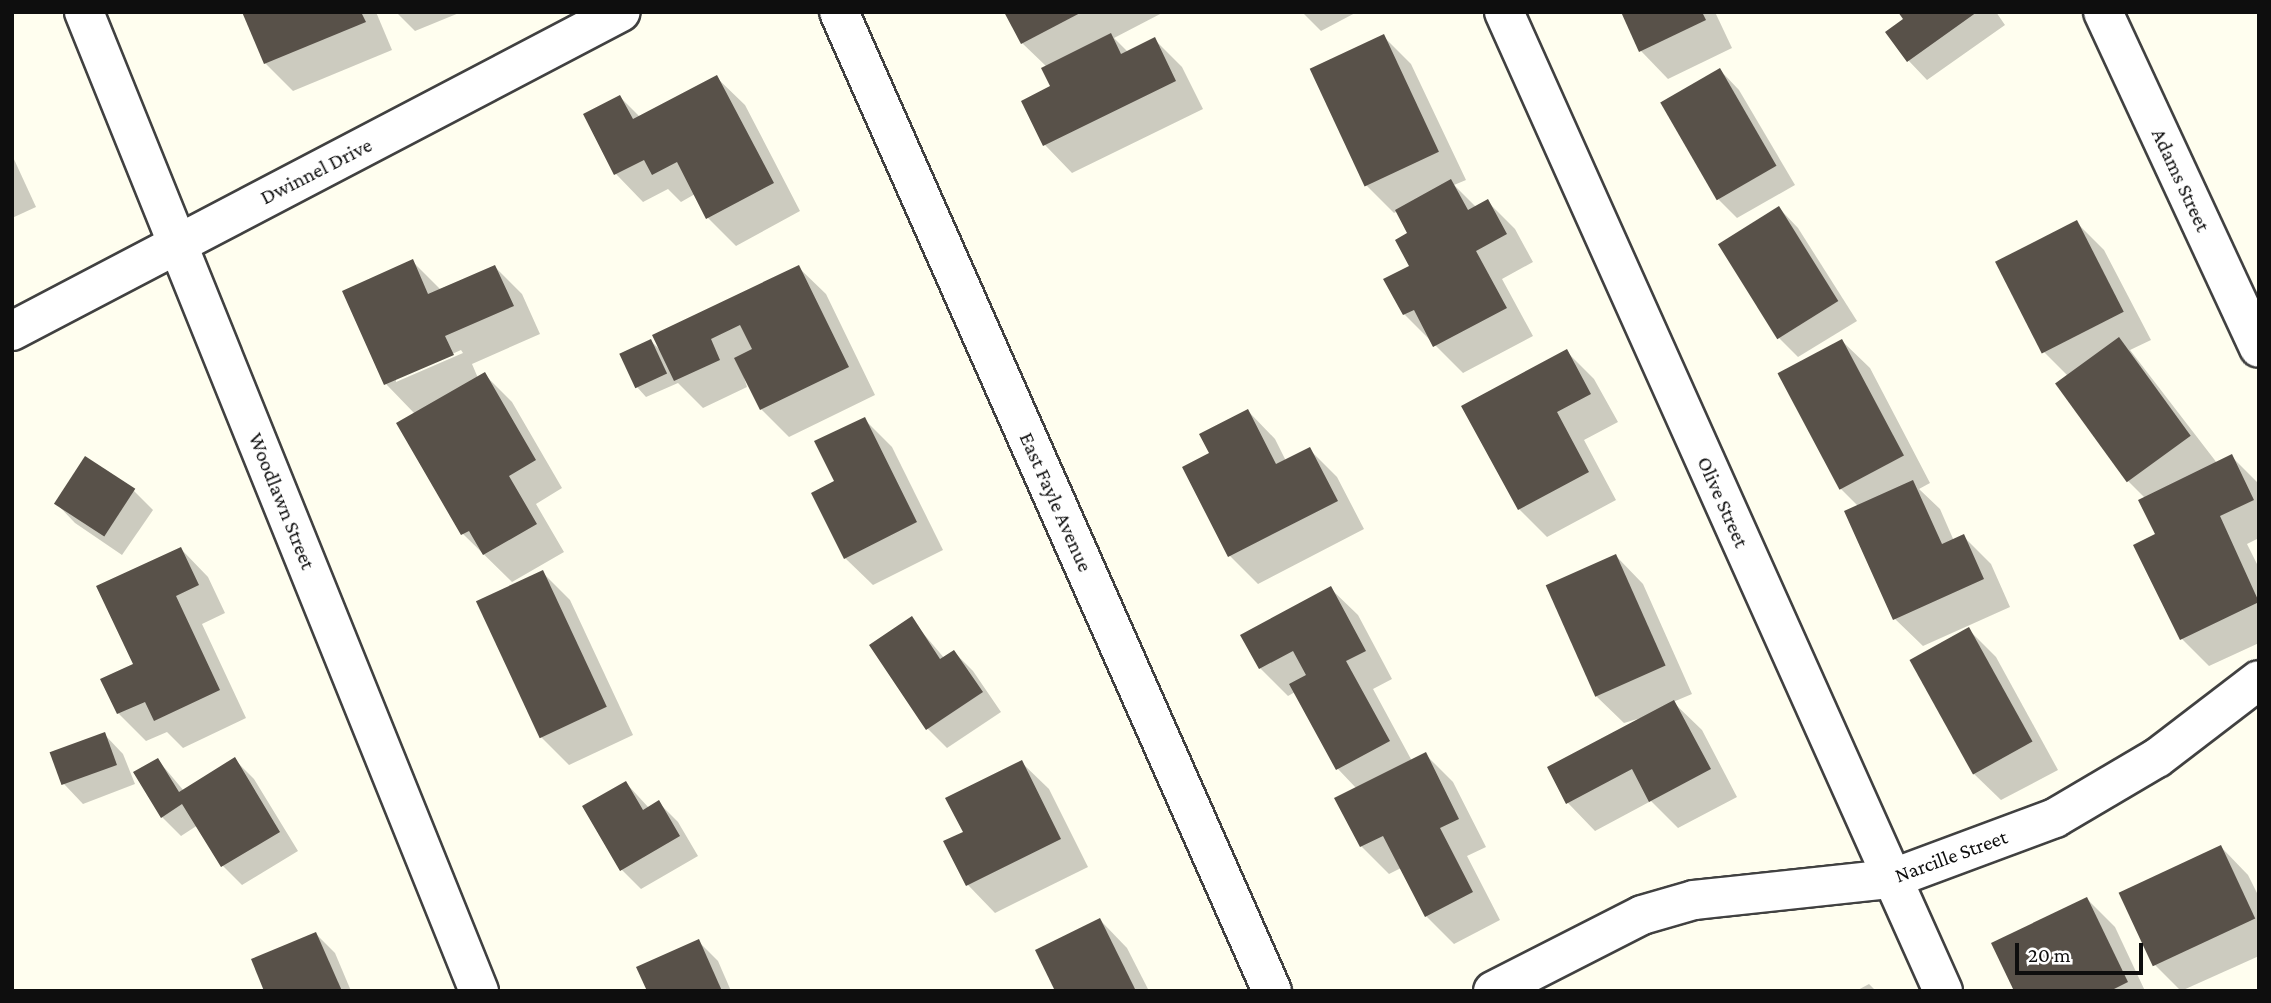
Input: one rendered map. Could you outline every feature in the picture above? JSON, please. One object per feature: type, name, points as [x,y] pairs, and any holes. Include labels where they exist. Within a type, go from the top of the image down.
[{"type":"street","name":"Woodlawn Street","points":[[84,12],[479,991]]},
{"type":"street","name":"Dwinnel Drive","points":[[12,331],[621,12]]},
{"type":"street","name":"East Fayle Avenue","points":[[839,12],[1272,991]]},
{"type":"street","name":"Olive Street","points":[[1504,12],[1943,991]]},
{"type":"street","name":"Adams Street","points":[[2103,12],[2259,348]]},
{"type":"street","name":"Narcille Street","points":[[1493,991],[1642,915],[1694,900],[1891,879],[2055,818],[2157,758],[2259,680]]},
{"type":"building","points":[[242,12],[361,12],[366,22],[264,64]]},
{"type":"building","points":[[1004,12],[1082,12],[1021,44]]},
{"type":"building","points":[[1621,12],[1702,12],[1706,20],[1639,52]]},
{"type":"building","points":[[1898,12],[1977,12],[1907,62],[1885,32],[1903,19]]},
{"type":"building","points":[[1111,33],[1121,54],[1155,37],[1176,81],[1043,146],[1021,101],[1050,86],[1041,68]]},
{"type":"building","points":[[1384,34],[1439,152],[1365,186],[1310,69]]},
{"type":"building","points":[[1720,68],[1776,166],[1717,200],[1660,102]]},
{"type":"building","points":[[717,75],[774,183],[706,219],[677,162],[652,175],[644,160],[614,175],[583,114],[620,95],[633,119]]},
{"type":"building","points":[[1451,179],[1468,210],[1488,199],[1507,234],[1476,251],[1507,308],[1433,347],[1414,310],[1403,315],[1383,279],[1409,266],[1395,240],[1407,233],[1395,210]]},
{"type":"building","points":[[1779,206],[1838,301],[1777,339],[1718,244]]},
{"type":"building","points":[[2077,220],[2124,312],[2042,354],[1995,262]]},
{"type":"building","points":[[413,259],[428,294],[495,265],[514,306],[445,336],[454,355],[384,385],[342,291]]},
{"type":"building","points":[[799,265],[849,367],[760,410],[734,358],[752,349],[740,325],[711,339],[720,360],[674,381],[652,335]]},
{"type":"building","points":[[2119,337],[2191,436],[2127,482],[2055,383]]},
{"type":"building","points":[[651,339],[667,373],[635,388],[619,354]]},
{"type":"building","points":[[1842,339],[1904,456],[1840,490],[1778,373]]},
{"type":"building","points":[[1567,349],[1591,394],[1557,412],[1589,472],[1518,510],[1461,406]]},
{"type":"building","points":[[485,372],[536,460],[509,476],[537,524],[483,555],[469,531],[461,535],[396,423]]},
{"type":"building","points":[[1248,409],[1276,464],[1310,447],[1338,501],[1228,557],[1182,467],[1209,453],[1199,434]]},
{"type":"building","points":[[865,417],[917,522],[844,559],[811,493],[834,481],[814,441]]},
{"type":"building","points":[[2232,454],[2254,500],[2220,516],[2259,602],[2180,640],[2133,545],[2155,534],[2138,500]]},
{"type":"building","points":[[85,456],[135,489],[104,536],[54,504]]},
{"type":"building","points":[[1913,480],[1942,544],[1964,534],[1984,579],[1893,620],[1844,511]]},
{"type":"building","points":[[181,547],[199,585],[176,596],[220,690],[154,721],[145,702],[117,714],[100,679],[133,664],[96,586]]},
{"type":"building","points":[[1616,554],[1666,665],[1595,697],[1546,585]]},
{"type":"building","points":[[543,570],[607,707],[540,738],[476,601]]},
{"type":"building","points":[[1331,586],[1366,651],[1346,661],[1390,741],[1336,770],[1289,684],[1306,675],[1293,651],[1259,669],[1240,635]]},
{"type":"building","points":[[912,616],[940,659],[954,650],[983,692],[926,730],[869,645]]},
{"type":"building","points":[[1969,627],[2033,742],[1973,775],[1910,660]]},
{"type":"building","points":[[1674,700],[1711,769],[1649,802],[1632,769],[1566,804],[1547,767]]},
{"type":"building","points":[[105,732],[117,765],[62,785],[50,752]]},
{"type":"building","points":[[1426,752],[1459,819],[1440,828],[1473,892],[1425,917],[1383,836],[1360,847],[1334,798]]},
{"type":"building","points":[[235,757],[280,832],[221,867],[182,804],[161,818],[133,772],[158,758],[179,792]]},
{"type":"building","points":[[1022,760],[1061,839],[966,886],[943,841],[963,832],[945,798]]},
{"type":"building","points":[[626,781],[643,810],[659,800],[680,836],[620,871],[582,806]]},
{"type":"building","points":[[2221,845],[2255,918],[2153,966],[2119,893]]},
{"type":"building","points":[[2087,897],[2128,982],[2110,991],[2014,991],[1991,943]]},
{"type":"building","points":[[1100,918],[1136,991],[1055,991],[1035,950]]},
{"type":"building","points":[[316,932],[342,991],[264,991],[251,959]]},
{"type":"building","points":[[699,939],[722,991],[647,991],[636,967]]}]
